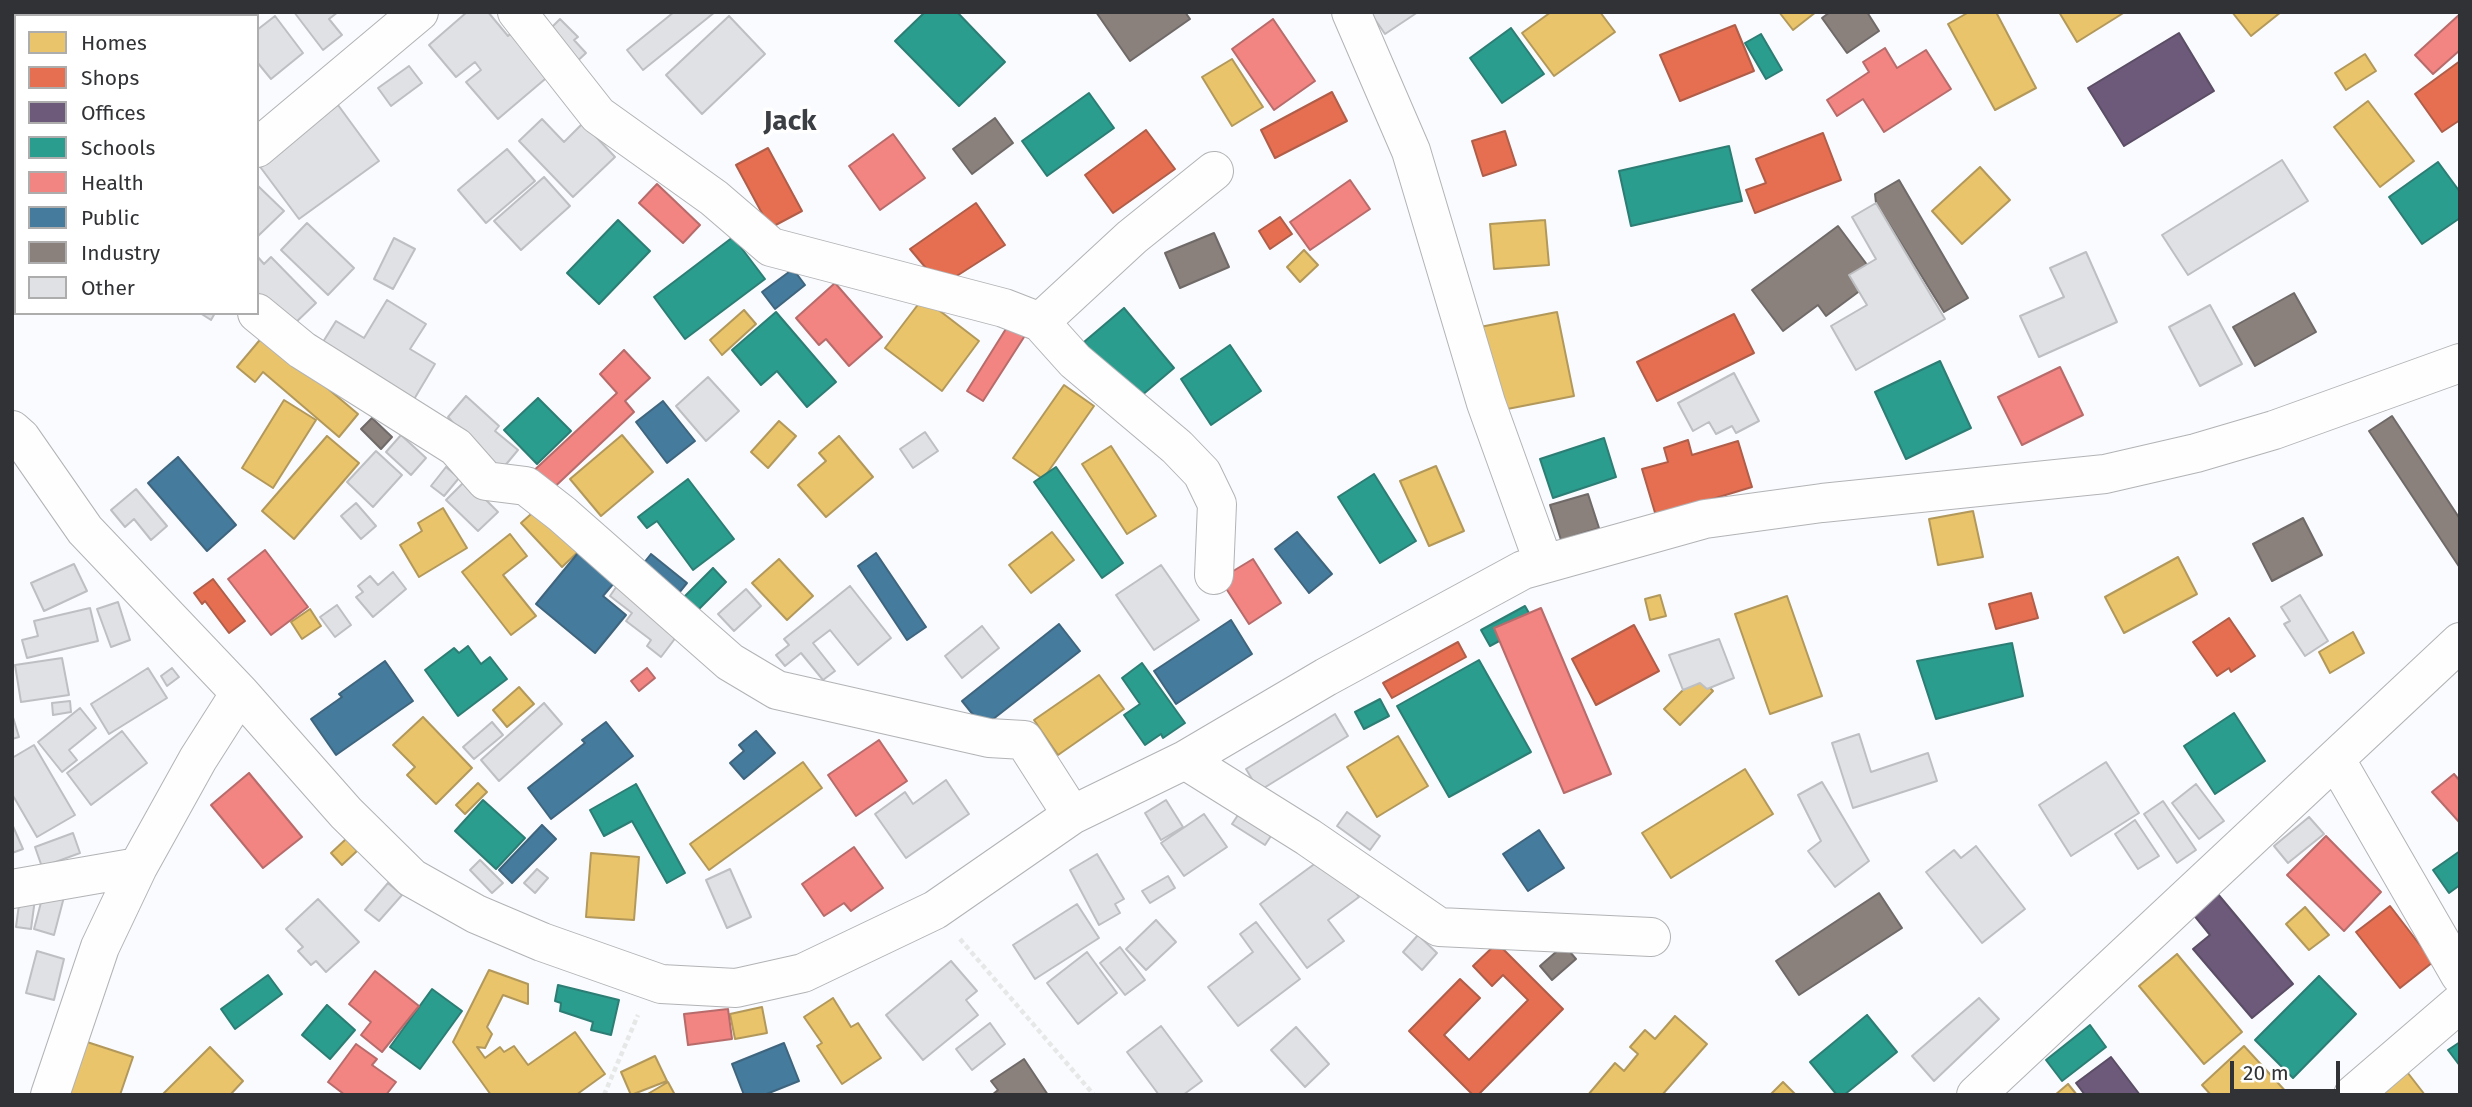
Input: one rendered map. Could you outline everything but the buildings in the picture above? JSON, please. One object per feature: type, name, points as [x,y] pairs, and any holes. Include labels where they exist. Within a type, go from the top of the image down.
[{"type":"street","points":[[259,146],[419,12]]},
{"type":"street","points":[[517,12],[598,115],[714,198],[771,247],[1004,308],[1040,322],[1075,361],[1177,447],[1202,473],[1217,503],[1214,575]]},
{"type":"street","points":[[1351,12],[1411,151],[1486,403],[1544,565]]},
{"type":"street","points":[[1040,322],[1132,237],[1214,171]]},
{"type":"street","points":[[259,315],[302,350],[456,447],[485,481],[526,486],[562,513],[730,662],[777,690],[989,738],[1024,740],[1072,815]]},
{"type":"street","points":[[12,430],[21,438],[85,530],[240,694],[346,813],[412,878],[476,914],[531,937],[662,984],[736,988],[803,973],[935,910],[1072,815],[1185,760],[1326,677],[1523,570],[1705,519],[1822,503],[2105,474],[2196,453],[2274,430],[2460,363]]},
{"type":"street","points":[[1976,1095],[2460,642]]},
{"type":"street","points":[[50,1095],[100,947],[138,867],[198,759],[240,694]]},
{"type":"street","points":[[1185,760],[1308,837],[1439,927],[1651,937]]},
{"type":"street","points":[[2336,760],[2460,975]]},
{"type":"street","points":[[12,889],[138,867]]},
{"type":"street","points":[[2353,1095],[2460,1003]]},
{"type":"path","points":[[935,910],[1094,1095]]},
{"type":"path","points":[[604,1095],[642,1006],[662,984]]},
{"type":"district","name":"Jack","points":[[790,122]]}]
